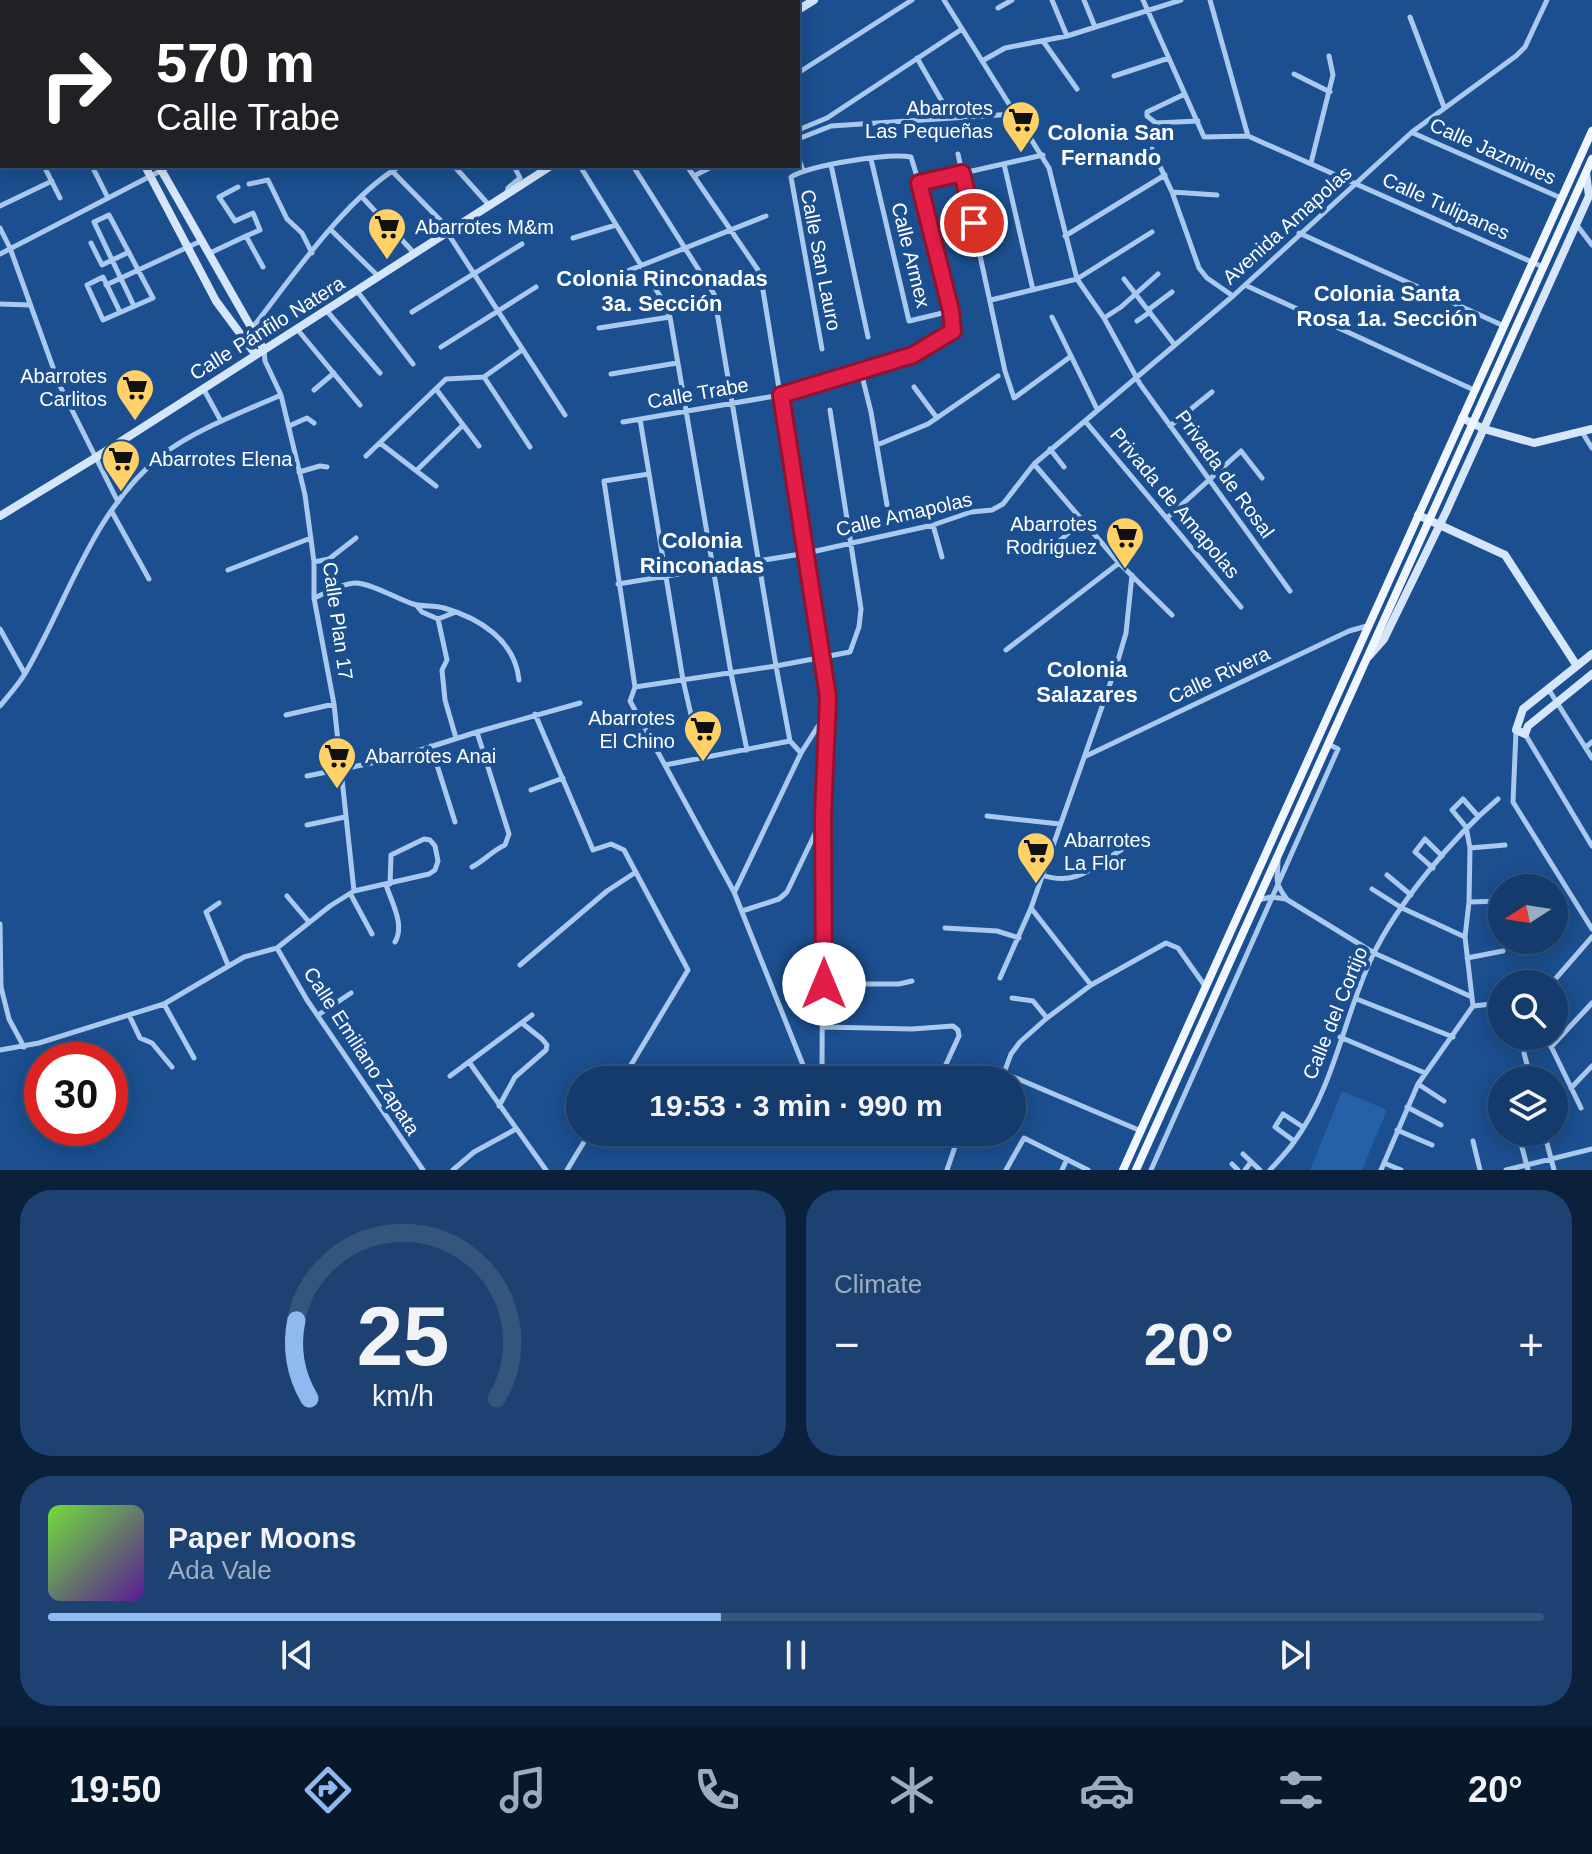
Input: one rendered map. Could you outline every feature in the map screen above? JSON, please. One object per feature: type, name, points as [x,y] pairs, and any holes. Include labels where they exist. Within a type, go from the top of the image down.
[{"type":"main road","points":[[1123,1170],[1592,131]]},
{"type":"main road","points":[[1136,1170],[1592,159]]},
{"type":"main road","points":[[1316,740],[1328,744]]},
{"type":"main road","points":[[1266,850],[1278,856]]},
{"type":"street","points":[[800,72],[912,0]]},
{"type":"street","name":"Privada de Rosal","points":[[944,0],[1043,155],[1077,279],[1170,426],[1290,591]]},
{"type":"street","points":[[998,8],[1012,0]]},
{"type":"street","points":[[1052,0],[1067,36]]},
{"type":"street","points":[[1084,0],[1095,27]]},
{"type":"street","points":[[1143,0],[1204,137],[1248,136],[1210,0]]},
{"type":"street","points":[[982,61],[1005,48],[1067,36],[1181,0]]},
{"type":"street","name":"Avenida Amapolas","points":[[1034,464],[1233,296],[1412,132],[1516,56],[1525,47],[1547,0]]},
{"type":"street","points":[[1410,17],[1444,107]]},
{"type":"street","points":[[800,129],[827,118],[962,29]]},
{"type":"street","points":[[1043,41],[1077,89]]},
{"type":"street","points":[[1311,163],[1333,75],[1329,56]]},
{"type":"street","points":[[917,58],[951,117]]},
{"type":"street","points":[[1114,76],[1169,58]]},
{"type":"street","points":[[1294,74],[1330,92]]},
{"type":"street","points":[[1185,94],[1153,107],[1147,116],[1156,123],[1198,121]]},
{"type":"street","points":[[800,138],[831,126],[1015,114]]},
{"type":"street","points":[[827,118],[831,126]]},
{"type":"street","name":"Calle Jazmines","points":[[1412,132],[1562,198]]},
{"type":"street","name":"Calle Tulipanes","points":[[1248,136],[1543,267]]},
{"type":"street","points":[[1152,149],[1172,192],[1199,268],[1207,278],[1233,296]]},
{"type":"street","points":[[958,154],[1005,371],[1014,398],[1070,357]]},
{"type":"street","points":[[919,183],[1043,155]]},
{"type":"street","points":[[800,162],[803,171],[871,159],[911,157],[951,311]]},
{"type":"street","name":"Calle Armex","points":[[871,159],[909,321],[951,311]]},
{"type":"street","points":[[1004,164],[1033,290]]},
{"type":"street","points":[[831,165],[868,337]]},
{"type":"street","points":[[45,168],[60,198]]},
{"type":"street","points":[[93,168],[108,198]]},
{"type":"street","points":[[146,168],[216,301],[248,342],[260,352]]},
{"type":"street","points":[[0,254],[163,168],[253,327],[260,352]]},
{"type":"street","points":[[253,327],[331,230],[362,197],[397,168]]},
{"type":"street","points":[[456,168],[489,205]]},
{"type":"street","points":[[516,168],[525,171],[530,179]]},
{"type":"street","points":[[507,194],[508,188],[520,178],[516,168]]},
{"type":"street","name":"Calle Pánfilo Natera","points":[[0,516],[548,168]]},
{"type":"street","points":[[581,168],[670,317],[747,750]]},
{"type":"street","points":[[634,168],[714,294],[790,741],[801,753]]},
{"type":"street","points":[[688,168],[761,278],[823,658],[828,697],[823,816],[822,1066]]},
{"type":"street","points":[[694,176],[709,168]]},
{"type":"street","points":[[392,171],[449,231],[497,313],[565,415]]},
{"type":"street","name":"Calle San Lauro","points":[[803,171],[791,177],[822,349]]},
{"type":"street","points":[[1366,660],[1384,639],[1484,429],[1589,196],[1586,172]]},
{"type":"street","points":[[1065,236],[1165,175]]},
{"type":"street","points":[[249,184],[268,180],[287,219],[302,233],[312,253]]},
{"type":"street","points":[[0,206],[52,181]]},
{"type":"street","points":[[210,253],[260,230],[253,213],[235,221],[219,197],[238,187]]},
{"type":"street","points":[[1172,192],[1217,195]]},
{"type":"street","points":[[362,197],[414,253]]},
{"type":"street","points":[[120,312],[103,277],[87,285],[103,320],[153,298],[109,215],[94,222],[134,306]]},
{"type":"street","points":[[592,285],[766,216]]},
{"type":"street","points":[[1575,223],[1592,245]]},
{"type":"street","points":[[573,238],[616,225]]},
{"type":"street","points":[[0,228],[59,384],[118,502]]},
{"type":"street","points":[[331,230],[379,277]]},
{"type":"street","points":[[991,300],[1077,279],[1152,232]]},
{"type":"street","points":[[1299,233],[1504,326]]},
{"type":"street","points":[[246,236],[263,267]]},
{"type":"street","points":[[106,285],[202,241]]},
{"type":"street","points":[[91,243],[102,265],[129,252]]},
{"type":"street","points":[[412,312],[522,244]]},
{"type":"street","points":[[1104,318],[1158,274]]},
{"type":"street","points":[[1124,279],[1174,344]]},
{"type":"street","points":[[1245,285],[1475,390]]},
{"type":"street","points":[[441,347],[536,287]]},
{"type":"street","points":[[357,291],[413,364]]},
{"type":"street","points":[[1137,321],[1172,292]]},
{"type":"street","points":[[0,304],[30,305]]},
{"type":"street","points":[[326,310],[380,373]]},
{"type":"street","name":"Calle Trabe","points":[[623,422],[781,395],[913,355],[953,331],[951,311]]},
{"type":"street","points":[[599,328],[670,317]]},
{"type":"street","points":[[1052,317],[1097,410]]},
{"type":"street","points":[[297,329],[360,405]]},
{"type":"street","points":[[248,342],[257,336]]},
{"type":"street","points":[[366,456],[446,379],[484,377],[522,350]]},
{"type":"street","name":"Calle Plan 17","points":[[260,352],[281,395],[311,538],[314,598],[334,704],[353,893]]},
{"type":"street","points":[[611,374],[678,363]]},
{"type":"street","points":[[861,372],[887,505]]},
{"type":"street","points":[[314,390],[334,373]]},
{"type":"street","points":[[877,445],[906,435],[937,418],[998,376]]},
{"type":"street","points":[[484,377],[530,447]]},
{"type":"street","points":[[914,387],[937,418]]},
{"type":"street","points":[[203,388],[221,421]]},
{"type":"street","points":[[436,389],[479,446]]},
{"type":"street","points":[[1170,426],[1212,392]]},
{"type":"street","points":[[0,706],[25,675],[88,551],[118,502],[162,455],[221,421],[281,395]]},
{"type":"street","points":[[635,687],[850,652],[861,609],[830,410]]},
{"type":"street","points":[[289,426],[307,418],[314,423]]},
{"type":"street","points":[[1462,418],[1484,429],[1534,443],[1592,429]]},
{"type":"street","points":[[640,419],[683,680],[701,758]]},
{"type":"street","name":"Privada de Amapolas","points":[[1085,421],[1241,607]]},
{"type":"street","points":[[417,470],[462,426]]},
{"type":"street","points":[[1582,431],[1592,448]]},
{"type":"street","points":[[380,443],[436,486]]},
{"type":"street","points":[[1050,449],[1064,467]]},
{"type":"street","points":[[1167,518],[1241,451],[1262,478]]},
{"type":"street","points":[[1034,464],[1119,563],[1172,615]]},
{"type":"street","name":"Calle Amapolas","points":[[618,584],[807,553],[933,525],[971,512],[992,510],[1003,504],[1034,464]]},
{"type":"street","points":[[299,472],[327,467]]},
{"type":"street","points":[[649,474],[604,481],[635,687],[630,701],[734,892],[804,1066]]},
{"type":"street","points":[[112,512],[149,579]]},
{"type":"street","points":[[1418,515],[1505,555],[1577,666]]},
{"type":"street","points":[[1047,552],[1082,521]]},
{"type":"street","points":[[933,525],[942,557]]},
{"type":"street","points":[[228,570],[311,538]]},
{"type":"street","points":[[314,562],[329,559],[356,538]]},
{"type":"street","points":[[1006,650],[1119,563]]},
{"type":"street","points":[[1000,978],[1031,908],[1126,633],[1132,575]]},
{"type":"street","points":[[314,598],[354,583],[417,606],[441,607],[456,612],[488,627],[512,653],[519,680]]},
{"type":"street","points":[[417,606],[422,612],[438,619],[456,612]]},
{"type":"street","points":[[438,619],[447,660],[442,670],[445,700],[456,738]]},
{"type":"street","name":"Calle Rivera","points":[[1085,756],[1349,631],[1367,626]]},
{"type":"street","points":[[0,629],[25,675]]},
{"type":"street","points":[[1592,654],[1523,709],[1513,802],[1592,929]]},
{"type":"street","points":[[1521,732],[1592,674]]},
{"type":"street","points":[[1549,690],[1592,758]]},
{"type":"street","points":[[307,776],[392,759],[580,703]]},
{"type":"street","points":[[286,715],[334,704]]},
{"type":"street","points":[[535,714],[593,850],[611,844],[624,850],[688,970],[630,1066]]},
{"type":"street","points":[[734,892],[801,753],[826,714]]},
{"type":"street","points":[[472,867],[484,861],[490,852],[505,845],[509,834],[477,732]]},
{"type":"street","points":[[1521,732],[1592,846]]},
{"type":"street","points":[[665,765],[790,741]]},
{"type":"street","points":[[1586,747],[1592,742]]},
{"type":"street","points":[[1151,1170],[1338,749],[1328,744]]},
{"type":"street","points":[[431,746],[455,822]]},
{"type":"street","points":[[1318,768],[1328,773]]},
{"type":"street","points":[[531,790],[563,778]]},
{"type":"street","points":[[1401,1170],[1382,1167],[1407,1107],[1425,1073],[1473,1006],[1465,937],[1470,848],[1466,827],[1452,810],[1463,799],[1478,816]]},
{"type":"street","name":"Calle del Cortijo","points":[[1270,1170],[1303,1127],[1322,1089],[1354,998],[1374,953],[1411,895],[1442,856],[1466,827],[1498,799]]},
{"type":"street","points":[[1300,807],[1310,812]]},
{"type":"street","points":[[742,911],[779,899],[787,892],[823,816]]},
{"type":"street","points":[[987,816],[1060,824]]},
{"type":"street","points":[[307,825],[345,817]]},
{"type":"street","points":[[40,1042],[164,1004],[228,965],[258,952],[277,948],[330,906],[353,893],[388,884],[429,874],[435,870],[438,861],[435,846],[430,840],[424,839],[391,855],[388,884],[400,926],[395,942]]},
{"type":"street","points":[[1433,868],[1415,852],[1425,839],[1442,856]]},
{"type":"street","points":[[1470,848],[1505,845]]},
{"type":"street","points":[[1042,875],[1066,881],[1076,878],[1121,850]]},
{"type":"street","points":[[1278,856],[1277,884],[1286,899]]},
{"type":"street","points":[[520,965],[607,891],[636,872]]},
{"type":"street","points":[[1387,875],[1411,895]]},
{"type":"street","points":[[1372,889],[1402,908],[1465,937]]},
{"type":"street","points":[[353,893],[372,934]]},
{"type":"street","points":[[287,896],[309,922]]},
{"type":"street","points":[[1258,900],[1271,897],[1286,899],[1374,953],[1472,997]]},
{"type":"street","points":[[1469,902],[1488,901]]},
{"type":"street","points":[[219,903],[206,912],[228,965]]},
{"type":"street","points":[[1031,908],[1091,985]]},
{"type":"street","points":[[0,924],[1,987],[9,1019],[24,1047],[0,1050]]},
{"type":"street","points":[[945,928],[997,931],[1019,938]]},
{"type":"street","points":[[1563,970],[1592,937]]},
{"type":"street","points":[[1007,1066],[1020,1042],[1047,1018],[1091,985],[1166,943],[1178,948],[1205,986]]},
{"type":"street","name":"Calle Emiliano Zapata","points":[[277,948],[318,1015],[423,1170]]},
{"type":"street","points":[[1467,958],[1488,954]]},
{"type":"street","points":[[824,984],[899,984],[912,981]]},
{"type":"street","points":[[1218,987],[1229,992]]},
{"type":"street","points":[[318,1015],[351,993]]},
{"type":"street","points":[[1012,998],[1033,1001],[1043,1009],[1047,1018]]},
{"type":"street","points":[[1354,998],[1453,1037]]},
{"type":"street","points":[[1568,1029],[1592,1003]]},
{"type":"street","points":[[164,1004],[194,1058]]},
{"type":"street","points":[[1473,1006],[1488,1004]]},
{"type":"street","points":[[129,1015],[140,1038],[152,1043],[172,1067]]},
{"type":"street","points":[[450,1076],[532,1015]]},
{"type":"street","points":[[1205,1016],[1216,1021]]},
{"type":"street","points":[[499,1106],[515,1077],[546,1050],[547,1045],[542,1039],[522,1023]]},
{"type":"street","points":[[824,1027],[912,1029],[953,1026],[959,1036],[945,1066]]},
{"type":"street","points":[[1340,1037],[1425,1073]]},
{"type":"street","points":[[1552,1050],[1581,1108]]},
{"type":"street","points":[[1524,1053],[1526,1066]]},
{"type":"street","points":[[469,1062],[546,1170]]},
{"type":"street","points":[[1571,1088],[1592,1066]]},
{"type":"street","points":[[1026,1082],[1141,1131]]},
{"type":"street","points":[[1418,1084],[1444,1101]]},
{"type":"street","points":[[1407,1107],[1441,1125]]},
{"type":"street","points":[[1294,1141],[1275,1127],[1283,1114],[1303,1127]]},
{"type":"street","points":[[453,1170],[474,1152],[516,1129]]},
{"type":"street","points":[[1397,1130],[1432,1145]]},
{"type":"street","points":[[1006,1170],[1024,1138],[1088,1170]]},
{"type":"street","points":[[1473,1141],[1480,1170]]},
{"type":"street","points":[[567,1170],[582,1146]]},
{"type":"street","points":[[947,1170],[955,1146]]},
{"type":"street","points":[[1522,1146],[1528,1167]]},
{"type":"street","points":[[1548,1146],[1554,1170]]},
{"type":"street","points":[[1506,1170],[1592,1149]]},
{"type":"street","points":[[1243,1154],[1260,1170]]},
{"type":"street","points":[[1062,1170],[1067,1159]]},
{"type":"street","points":[[1245,1170],[1251,1162]]},
{"type":"street","points":[[1232,1164],[1238,1170]]},
{"type":"shaded area","points":[[1342,1091],[1387,1110],[1362,1170],[1310,1170]]},
{"type":"place","name":"Abarrotes Las Pequeñas","points":[[1021,154]]},
{"type":"place","name":"Abarrotes M&m","points":[[387,261]]},
{"type":"place","name":"Abarrotes Carlitos","points":[[135,422]]},
{"type":"place","name":"Abarrotes Elena","points":[[121,493]]},
{"type":"place","name":"Abarrotes Rodriguez","points":[[1125,570]]},
{"type":"place","name":"Abarrotes El Chino","points":[[703,763]]},
{"type":"place","name":"Abarrotes Anai","points":[[337,790]]},
{"type":"place","name":"Abarrotes La Flor","points":[[1036,885]]},
{"type":"district","name":"Colonia San Fernando","points":[[1111,144]]},
{"type":"district","name":"Colonia Rinconadas 3a. Sección","points":[[662,290]]},
{"type":"district","name":"Colonia Santa Rosa 1a. Sección","points":[[1387,306]]},
{"type":"district","name":"Colonia Rinconadas","points":[[702,552]]},
{"type":"district","name":"Colonia Salazares","points":[[1087,682]]},
{"type":"route","points":[[824,984],[823,816],[828,697],[781,395],[913,355],[953,331],[954,324],[919,183],[962,173],[974,223]]}]
